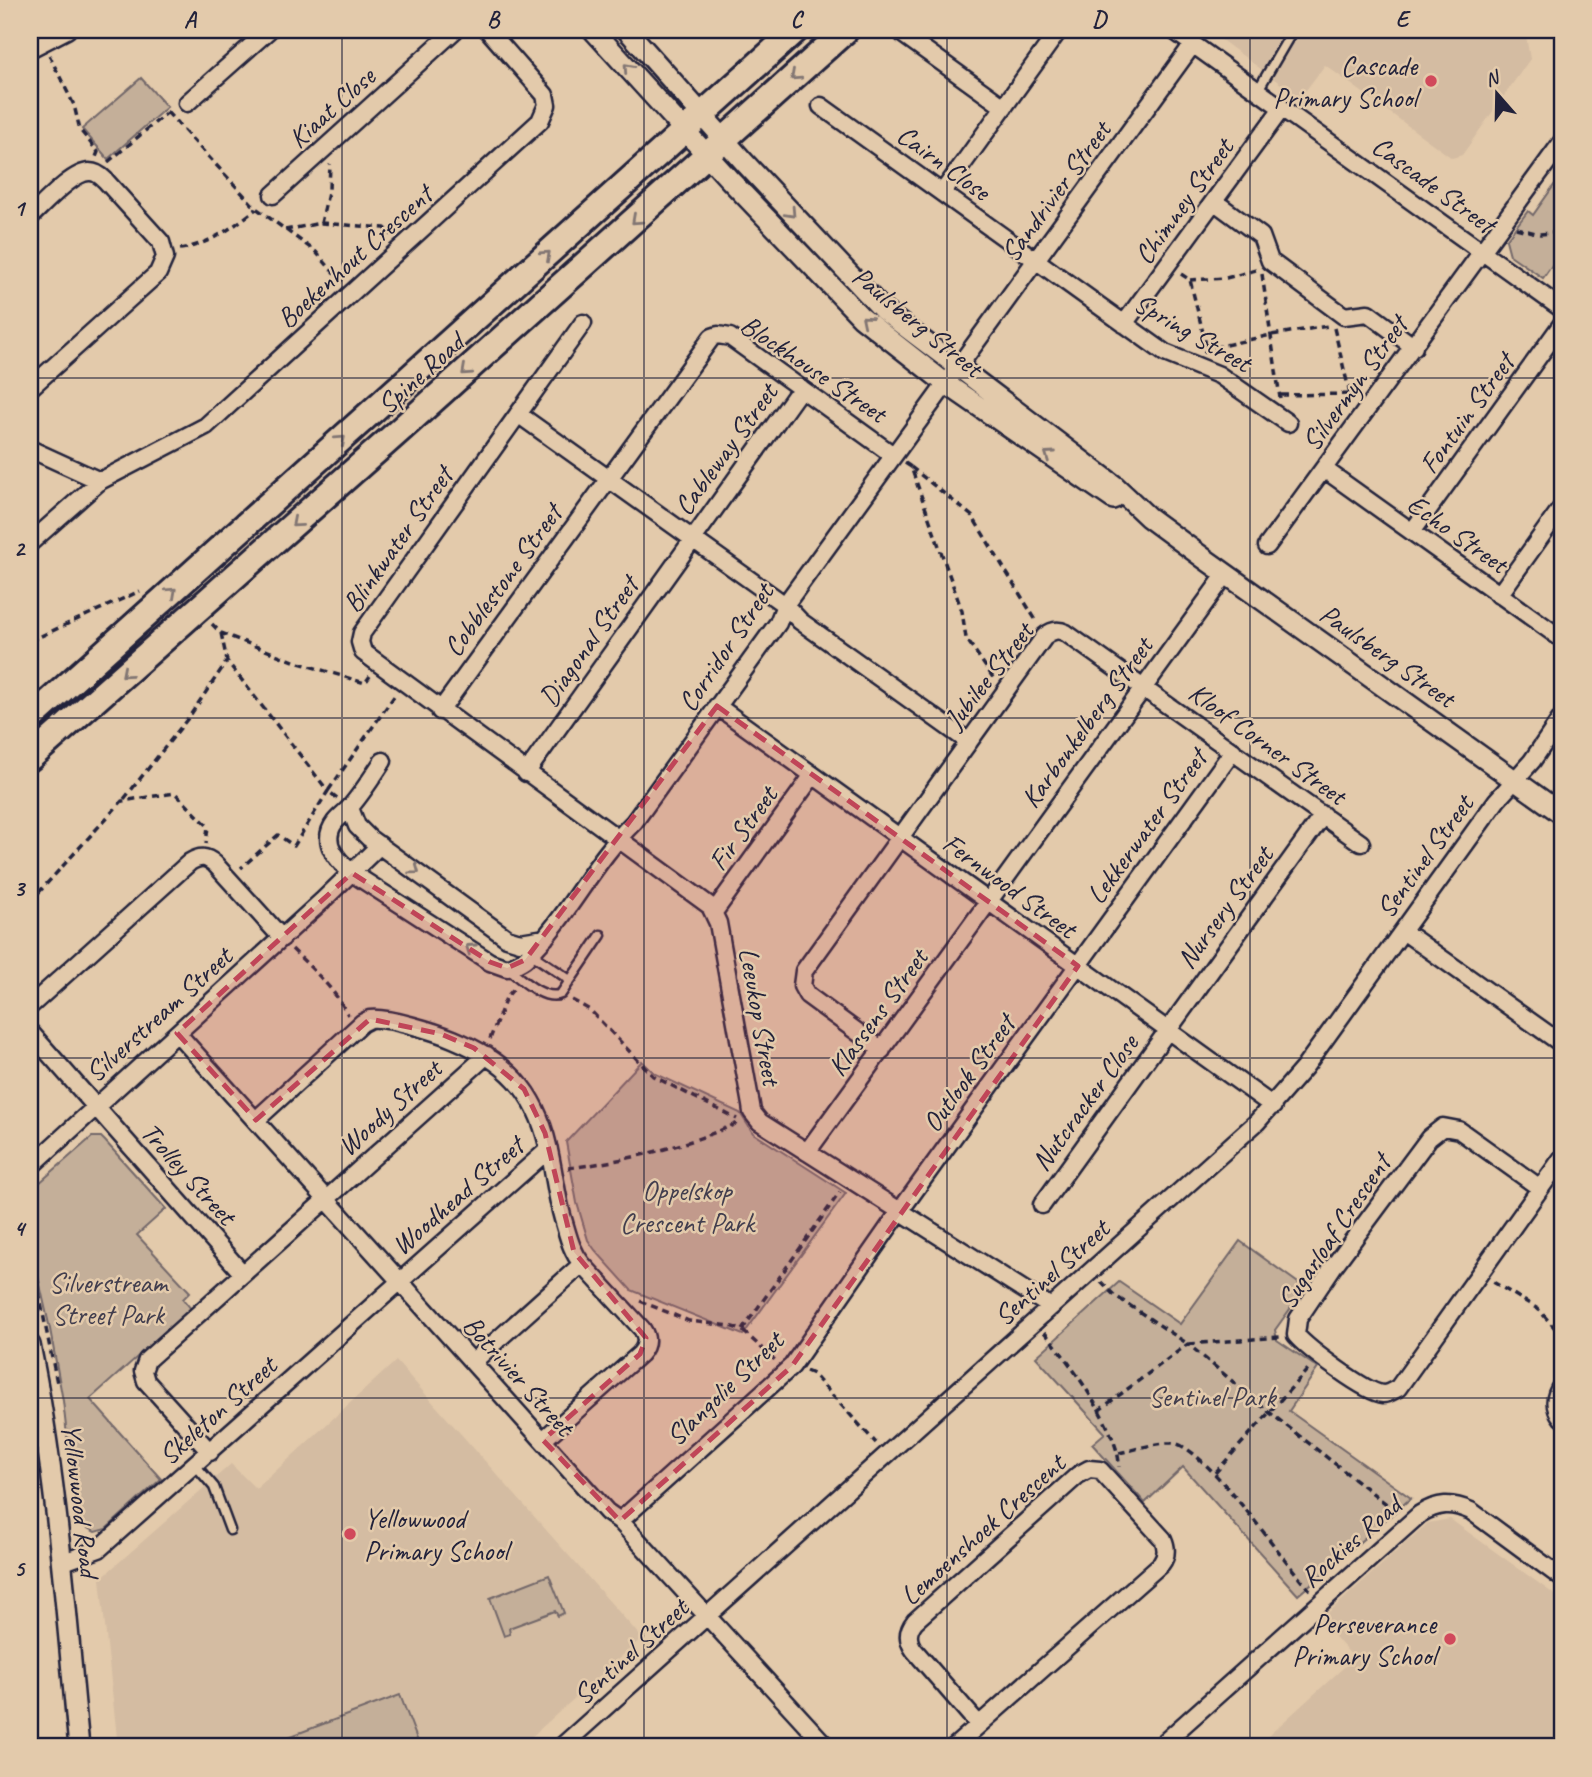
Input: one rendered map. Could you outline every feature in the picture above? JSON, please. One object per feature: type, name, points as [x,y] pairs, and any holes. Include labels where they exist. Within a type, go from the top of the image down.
[{"type":"main road","name":"Spine Road","points":[[30,719],[796,30]]},
{"type":"main road","name":"Spine Road","points":[[30,758],[846,30]]},
{"type":"street","points":[[30,50],[67,30]]},
{"type":"street","points":[[187,103],[269,30]]},
{"type":"street","name":"Kiaat Close","points":[[273,195],[455,30]]},
{"type":"street","name":"Boekenhout Crescent","points":[[30,544],[100,481],[206,426],[540,121],[545,114],[545,95],[541,88],[488,30]]},
{"type":"street","points":[[593,30],[693,122]]},
{"type":"street","points":[[627,30],[693,122]]},
{"type":"street","points":[[942,193],[1059,30]]},
{"type":"street","name":"Cascade Street","points":[[1173,30],[1562,309]]},
{"type":"street","points":[[904,35],[1004,107]]},
{"type":"street","name":"Sandrivier Street","points":[[945,383],[1037,262],[1193,44]]},
{"type":"street","name":"Cairn Close","points":[[821,106],[1037,262]]},
{"type":"street","name":"Chimney Street","points":[[1124,324],[1170,265],[1282,108]]},
{"type":"street","name":"Paulsberg Street","points":[[693,122],[845,302],[945,383],[1107,496],[1148,517]]},
{"type":"street","name":"Silvermyn Street","points":[[1267,546],[1562,142]]},
{"type":"street","name":"Paulsberg Street","points":[[716,148],[898,323],[1114,485],[1148,517],[1562,814]]},
{"type":"street","points":[[30,218],[71,180],[90,172],[96,173],[161,242],[164,251],[163,265],[158,273],[30,388]]},
{"type":"street","points":[[1215,202],[1261,236],[1270,261],[1339,320],[1368,313],[1414,347]]},
{"type":"street","name":"Spring Street","points":[[1037,262],[1165,353],[1219,375],[1288,423]]},
{"type":"street","name":"Blinkwater Street","points":[[440,711],[363,652],[360,642],[362,633],[583,323]]},
{"type":"street","name":"Fontuin Street","points":[[1412,532],[1562,324]]},
{"type":"street","name":"Blockhouse Street","points":[[607,479],[712,337],[718,335],[730,337],[893,455]]},
{"type":"street","name":"Corridor Street","points":[[507,968],[525,960],[546,937],[617,839],[634,822],[778,622],[785,605],[945,383]]},
{"type":"street","name":"Cableway Street","points":[[693,540],[801,388]]},
{"type":"street","points":[[519,414],[785,605],[800,621],[969,742]]},
{"type":"street","points":[[30,449],[100,481]]},
{"type":"street","name":"Echo Street","points":[[1324,469],[1562,639]]},
{"type":"street","name":"Cobblestone Street","points":[[440,711],[607,479]]},
{"type":"street","points":[[1499,595],[1562,507]]},
{"type":"street","name":"Diagonal Street","points":[[526,773],[693,540]]},
{"type":"street","name":"Karbonkelberg Street","points":[[989,902],[1226,574]]},
{"type":"street","name":"Jubilee Street","points":[[881,1050],[807,995],[801,981],[804,971],[1045,636],[1056,630],[1066,633],[1143,687]]},
{"type":"street","name":"Kloof Corner Street","points":[[1143,687],[1361,843]]},
{"type":"street","name":"Fernwood Street","points":[[717,706],[1273,1105]]},
{"type":"street","points":[[440,711],[704,901],[714,912]]},
{"type":"street","name":"Sentinel Street","points":[[561,1747],[1273,1105],[1304,1068],[1497,800],[1532,761],[1562,717]]},
{"type":"street","name":"Lekkerwater Street","points":[[1078,965],[1233,751]]},
{"type":"street","points":[[383,761],[350,808],[333,824],[331,849],[337,860],[352,873],[490,962],[507,968]]},
{"type":"street","name":"Fir Street","points":[[714,912],[813,775]]},
{"type":"street","points":[[350,808],[357,826],[507,938],[520,942],[546,937]]},
{"type":"street","name":"Nursery Street","points":[[1168,1030],[1323,815]]},
{"type":"street","name":"Silverstream Street","points":[[30,1167],[380,845]]},
{"type":"street","points":[[30,1006],[190,862],[199,857],[205,857],[228,879],[282,938]]},
{"type":"street","name":"Klassens Street","points":[[807,1152],[989,902]]},
{"type":"street","name":"Leeukop Street","points":[[714,912],[752,1112],[760,1122],[1051,1307]]},
{"type":"street","points":[[1403,931],[1562,1044]]},
{"type":"street","name":"Outlook Street","points":[[900,1212],[1078,965]]},
{"type":"street","points":[[256,1120],[366,1020],[380,1019],[441,1034],[486,1055],[527,1092],[549,1149],[574,1252],[645,1333],[646,1342],[645,1349],[543,1440]]},
{"type":"street","name":"Nutcracker Close","points":[[1042,1205],[1168,1030]]},
{"type":"street","name":"Trolley Street","points":[[30,1032],[243,1273]]},
{"type":"street","name":"Botrivier Street","points":[[177,1032],[607,1511],[620,1521],[827,1747]]},
{"type":"street","name":"Woody Street","points":[[210,1452],[149,1386],[143,1371],[150,1356],[486,1055]]},
{"type":"street","name":"Sugarloaf Crescent","points":[[1540,1188],[1458,1130],[1443,1127],[1429,1138],[1333,1267],[1298,1319],[1296,1335],[1305,1346],[1369,1390],[1384,1394],[1398,1388],[1562,1158]]},
{"type":"street","name":"Woodhead Street","points":[[399,1280],[549,1149]]},
{"type":"street","name":"Slangolie Street","points":[[620,1521],[792,1366],[900,1212]]},
{"type":"street","points":[[473,1362],[582,1264]]},
{"type":"street","name":"Skeleton Street","points":[[61,1563],[99,1549],[196,1466],[399,1280]]},
{"type":"street","name":"Yellowwood Road","points":[[30,1345],[61,1563],[79,1747]]},
{"type":"street","points":[[1562,1385],[1555,1405],[1562,1418]]},
{"type":"street","name":"Lemoenshoek Crescent","points":[[954,1747],[979,1725],[1164,1560],[1166,1551],[1163,1539],[1100,1470],[1089,1469],[1078,1475],[915,1621],[909,1630],[909,1639],[914,1650],[979,1725]]},
{"type":"street","name":"Rockies Road","points":[[1158,1747],[1420,1514],[1433,1506],[1459,1505],[1471,1511],[1562,1578]]},
{"type":"lane","points":[[1258,90],[1293,30]]},
{"type":"lane","points":[[507,968],[545,994],[551,996],[561,993],[601,935]]},
{"type":"lane","points":[[530,953],[570,980]]},
{"type":"lane","points":[[196,1466],[214,1487],[230,1530]]},
{"type":"path","points":[[49,54],[74,105],[80,130],[108,163],[167,112]]},
{"type":"path","points":[[321,223],[329,189],[330,143]]},
{"type":"path","points":[[90,172],[98,152]]},
{"type":"path","points":[[164,251],[195,247],[237,225],[273,195]]},
{"type":"path","points":[[285,230],[321,223],[385,228],[403,247]]},
{"type":"path","points":[[1502,224],[1540,234],[1562,232]]},
{"type":"path","points":[[1170,265],[1190,280],[1207,349]]},
{"type":"path","points":[[1190,280],[1226,278],[1261,269],[1281,395],[1273,412]]},
{"type":"path","points":[[1195,365],[1207,349],[1339,320],[1350,394]]},
{"type":"path","points":[[1281,395],[1350,394],[1371,405]]},
{"type":"path","points":[[893,455],[972,516],[1045,636]]},
{"type":"path","points":[[911,467],[962,611],[966,638],[993,678],[1007,689]]},
{"type":"path","points":[[30,641],[151,586]]},
{"type":"path","points":[[205,617],[221,633],[299,663],[365,683],[378,665]]},
{"type":"path","points":[[221,633],[227,661],[328,791],[350,808]]},
{"type":"path","points":[[30,902],[122,801],[189,717],[227,661]]},
{"type":"path","points":[[228,879],[278,835],[294,846],[328,791],[403,684]]},
{"type":"path","points":[[122,801],[175,793],[208,826],[205,857]]},
{"type":"path","points":[[282,938],[317,971],[341,1002],[356,1029]]},
{"type":"path","points":[[486,1055],[490,1036],[506,998],[521,979]]},
{"type":"path","points":[[552,1170],[628,1157],[711,1135],[742,1122],[653,1076],[590,1010],[561,993]]},
{"type":"path","points":[[742,1330],[849,1179]]},
{"type":"path","points":[[1090,1272],[1114,1295],[1188,1344],[1269,1412],[1394,1510],[1420,1514]]},
{"type":"path","points":[[1479,1274],[1538,1310],[1562,1336]]},
{"type":"path","points":[[619,1303],[628,1296],[689,1321],[742,1330],[774,1361],[813,1374],[887,1455]]},
{"type":"path","points":[[1098,1411],[1188,1344],[1296,1335]]},
{"type":"path","points":[[1052,1341],[1098,1411],[1119,1453],[1118,1473]]},
{"type":"path","points":[[1214,1473],[1320,1356]]},
{"type":"path","points":[[1119,1453],[1173,1442],[1196,1454],[1321,1602]]},
{"type":"highlighted area","points":[[717,706],[1078,966],[792,1366],[620,1521],[543,1440],[640,1354],[646,1338],[574,1252],[545,1133],[524,1089],[474,1048],[441,1034],[370,1019],[256,1120],[177,1033],[352,873],[490,962],[507,968],[525,960]]},
{"type":"shaded area","name":"Cascade Primary School","points":[[1208,30],[1525,30],[1530,59],[1462,155],[1452,158],[1325,65],[1300,98]]},
{"type":"shaded area","name":"Yellowwood Primary School","points":[[396,1361],[642,1638],[520,1747],[118,1747],[100,1579],[231,1464],[256,1489]]},
{"type":"shaded area","name":"Perseverance Primary School","points":[[1450,1519],[1562,1600],[1562,1747],[1256,1747],[1354,1658],[1320,1620],[1428,1523]]},
{"type":"green space","points":[[141,78],[167,107],[108,159],[82,129]]},
{"type":"green space","points":[[1562,174],[1562,251],[1543,278],[1510,255],[1506,240],[1528,211],[1533,215]]},
{"type":"green space","name":"Oppelskop Crescent Park","points":[[642,1061],[654,1073],[740,1113],[753,1133],[846,1193],[743,1335],[631,1290],[588,1240],[577,1203],[566,1142]]},
{"type":"green space","name":"Silverstream Street Park","points":[[92,1137],[101,1137],[166,1209],[137,1235],[190,1292],[183,1299],[191,1309],[90,1399],[161,1479],[106,1529],[95,1532],[80,1524],[76,1513],[63,1401],[30,1241],[30,1191]]},
{"type":"green space","name":"Sentinel Park","points":[[1240,1241],[1305,1288],[1275,1330],[1277,1340],[1318,1368],[1289,1411],[1411,1498],[1298,1595],[1183,1467],[1145,1503],[1092,1444],[1105,1433],[1036,1357],[1119,1282],[1180,1324]]},
{"type":"green space","points":[[549,1575],[564,1613],[558,1616],[555,1611],[509,1628],[510,1634],[504,1636],[490,1598]]},
{"type":"green space","points":[[400,1695],[420,1747],[262,1747]]},
{"type":"place","name":"Cascade Primary School","points":[[1431,81]]},
{"type":"place","name":"Yellowwood Primary School","points":[[350,1534]]},
{"type":"place","name":"Perseverance Primary School","points":[[1450,1639]]}]
